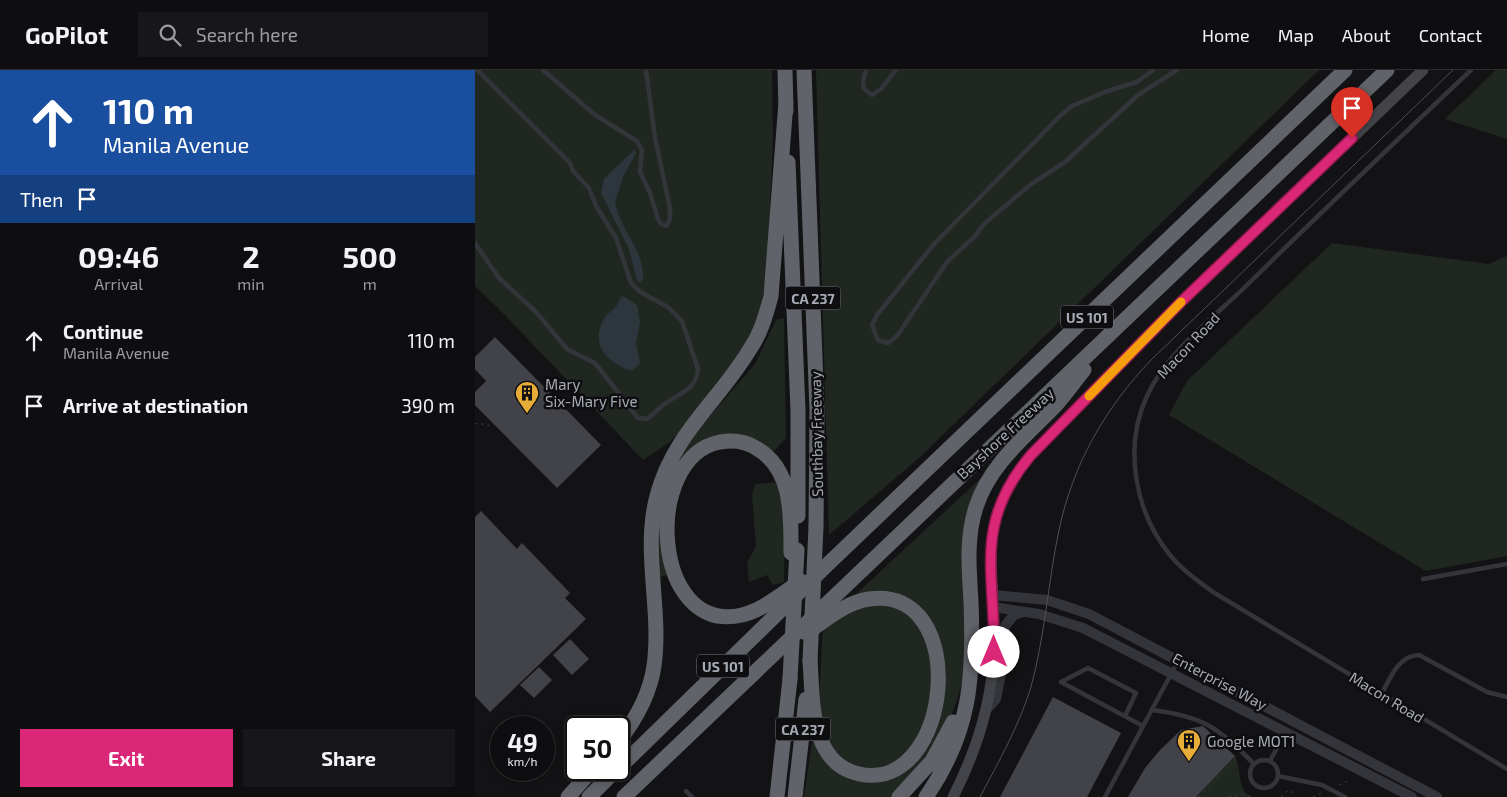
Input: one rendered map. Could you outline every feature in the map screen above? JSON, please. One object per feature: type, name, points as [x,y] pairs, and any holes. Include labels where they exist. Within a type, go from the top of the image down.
[{"type":"highway","name":"Southbay Freeway","points":[[777,797],[793,641],[798,410],[785,70]]},
{"type":"highway","name":"Southbay Freeway","points":[[795,797],[809,661],[816,527],[817,410],[804,70]]},
{"type":"highway","name":"Bayshore Freeway","points":[[630,756],[828,564],[1345,70]]},
{"type":"highway","name":"Bayshore Freeway","points":[[624,797],[1387,70]]},
{"type":"highway","points":[[630,724],[638,712],[654,667],[656,647],[651,523],[665,470],[677,446],[691,425],[750,350],[766,315],[771,296],[786,102]]},
{"type":"highway","points":[[926,797],[944,768],[960,732],[970,692],[973,660],[968,550],[973,520],[982,493],[989,479],[1008,453],[1057,404],[1117,328]]},
{"type":"highway","points":[[794,551],[787,490],[783,475],[775,462],[752,445],[739,442],[713,444],[692,457],[682,469],[670,503],[667,539],[673,573],[683,591],[696,605],[716,615],[742,615],[769,602],[828,564]]},
{"type":"highway","points":[[775,653],[839,612],[867,599],[891,599],[911,608],[927,624],[937,655],[938,695],[926,735],[917,751],[906,763],[893,771],[866,775],[853,772],[833,759],[820,740],[816,724],[809,661]]},
{"type":"highway","points":[[899,797],[922,774],[942,745],[958,710],[973,660]]},
{"type":"highway","points":[[568,797],[583,781]]},
{"type":"highway","name":"Bayshore Freeway","points":[[589,797],[605,781]]},
{"type":"main road","points":[[953,797],[973,755],[985,711],[994,652],[991,537],[999,506],[1011,480],[1031,455],[1149,333],[1423,70]]},
{"type":"street","name":"Enterprise Way","points":[[993,595],[1041,599],[1075,609],[1179,660],[1437,797]]},
{"type":"street","name":"Enterprise Way","points":[[993,607],[1058,619],[1083,628],[1412,797]]},
{"type":"street","points":[[985,711],[996,699],[1003,655],[1005,626],[1013,615],[1024,612]]},
{"type":"lane","points":[[475,243],[499,278],[536,312],[567,349],[595,363],[638,418],[647,419],[661,406],[691,388],[697,377],[698,369],[682,321],[669,308],[635,287],[628,276],[622,251],[616,238],[596,206],[589,188],[562,153],[477,70]]},
{"type":"lane","points":[[543,70],[595,115],[637,141],[641,150],[640,172],[658,219],[661,224],[666,226],[670,219],[670,208],[654,129],[646,70]]},
{"type":"lane","points":[[866,70],[864,89],[872,95],[881,89],[896,70]]},
{"type":"lane","points":[[1153,70],[1137,82],[1105,92],[1072,106],[1060,116],[934,244],[877,315],[872,325],[877,340],[888,343],[897,336],[947,262],[975,236],[984,224],[1030,185],[1065,162],[1138,95],[1177,70]]},
{"type":"lane","name":"Macon Road","points":[[1471,70],[1176,354],[1159,374],[1146,397],[1135,434],[1134,455],[1139,494],[1151,526],[1171,557],[1191,575],[1213,592],[1507,769]]},
{"type":"lane","points":[[1423,579],[1507,564]]},
{"type":"lane","points":[[1382,694],[1400,662],[1409,655],[1419,654],[1487,692],[1507,697]]},
{"type":"lane","points":[[1105,797],[1179,660]]},
{"type":"lane","points":[[1125,716],[1136,693],[1104,676],[1088,668],[1061,682],[1143,726]]},
{"type":"lane","points":[[1152,710],[1183,714],[1215,727],[1254,764]]},
{"type":"lane","points":[[1270,761],[1286,731]]},
{"type":"lane","points":[[1261,760],[1270,761],[1276,767],[1278,776],[1269,787],[1260,787],[1250,777],[1254,764],[1261,760]]},
{"type":"lane","points":[[1278,776],[1322,785],[1345,797]]},
{"type":"lane","points":[[686,790],[692,797]]},
{"type":"path","points":[[475,424],[479,423],[488,426],[492,422]]},
{"type":"path","points":[[1199,797],[1236,759]]},
{"type":"path","points":[[1281,797],[1287,791],[1293,792],[1292,797]]},
{"type":"path","points":[[1229,797],[1241,794],[1252,797]]},
{"type":"shaded area","points":[[475,70],[772,70],[773,141],[767,275],[758,319],[743,350],[688,423],[670,442],[643,460],[475,286]]},
{"type":"shaded area","points":[[816,70],[1319,70],[920,457],[829,535]]},
{"type":"shaded area","points":[[1496,70],[1507,70],[1507,139],[1445,119]]},
{"type":"shaded area","points":[[634,150],[636,153],[623,177],[615,202],[622,222],[640,258],[643,279],[640,283],[637,280],[629,249],[601,193],[604,179]]},
{"type":"shaded area","points":[[1332,243],[1489,264],[1507,256],[1507,556],[1426,571],[1169,415],[1187,381]]},
{"type":"shaded area","points":[[623,296],[637,305],[640,322],[636,343],[640,363],[632,371],[616,364],[609,358],[600,345],[599,337],[604,319]]},
{"type":"shaded area","points":[[784,318],[786,438],[774,451],[759,442],[695,447],[663,542],[667,575],[657,578],[656,524],[682,448],[755,364],[776,320]]},
{"type":"shaded area","points":[[993,467],[974,504],[967,663],[953,711],[938,745],[894,797],[804,797],[813,736],[823,751],[879,778],[930,738],[932,622],[914,605],[897,597],[854,596]]},
{"type":"shaded area","points":[[779,482],[785,506],[784,582],[773,585],[767,575],[749,582],[747,562],[756,547],[752,493],[756,484]]},
{"type":"shaded area","points":[[889,603],[917,618],[933,656],[930,714],[904,759],[866,771],[835,756],[818,722],[823,627],[855,607]]},
{"type":"shaded area","points":[[1235,756],[1241,783],[1246,793],[1251,797],[1196,797]]},
{"type":"building","name":"Mary Six-Mary Five","points":[[495,337],[601,445],[557,488],[475,405],[475,392],[486,381],[475,369],[475,357]]},
{"type":"building","points":[[481,511],[517,549],[522,543],[570,593],[565,598],[586,619],[490,712],[475,696],[475,517]]},
{"type":"building","points":[[570,639],[589,659],[572,675],[553,655]]},
{"type":"building","points":[[539,667],[552,680],[534,698],[520,685]]},
{"type":"building","points":[[1053,697],[1121,733],[1087,797],[1000,797]]},
{"type":"building","name":"Google MOT1","points":[[1203,726],[1235,756],[1196,797],[1128,797],[1145,768],[1181,730]]},
{"type":"tram line","points":[[980,797],[1015,729],[1031,687],[1040,648],[1055,550],[1065,506],[1082,460],[1106,417],[1135,378],[1152,359],[1453,70]]},
{"type":"slow traffic","points":[[1089,396],[1181,302]]},
{"type":"place","name":"Mary Six-Mary Five","points":[[527,414]]},
{"type":"place","name":"Google MOT1","points":[[1189,762]]},
{"type":"route","points":[[994,652],[991,537],[999,506],[1011,480],[1031,455],[1170,312],[1352,138]]}]
